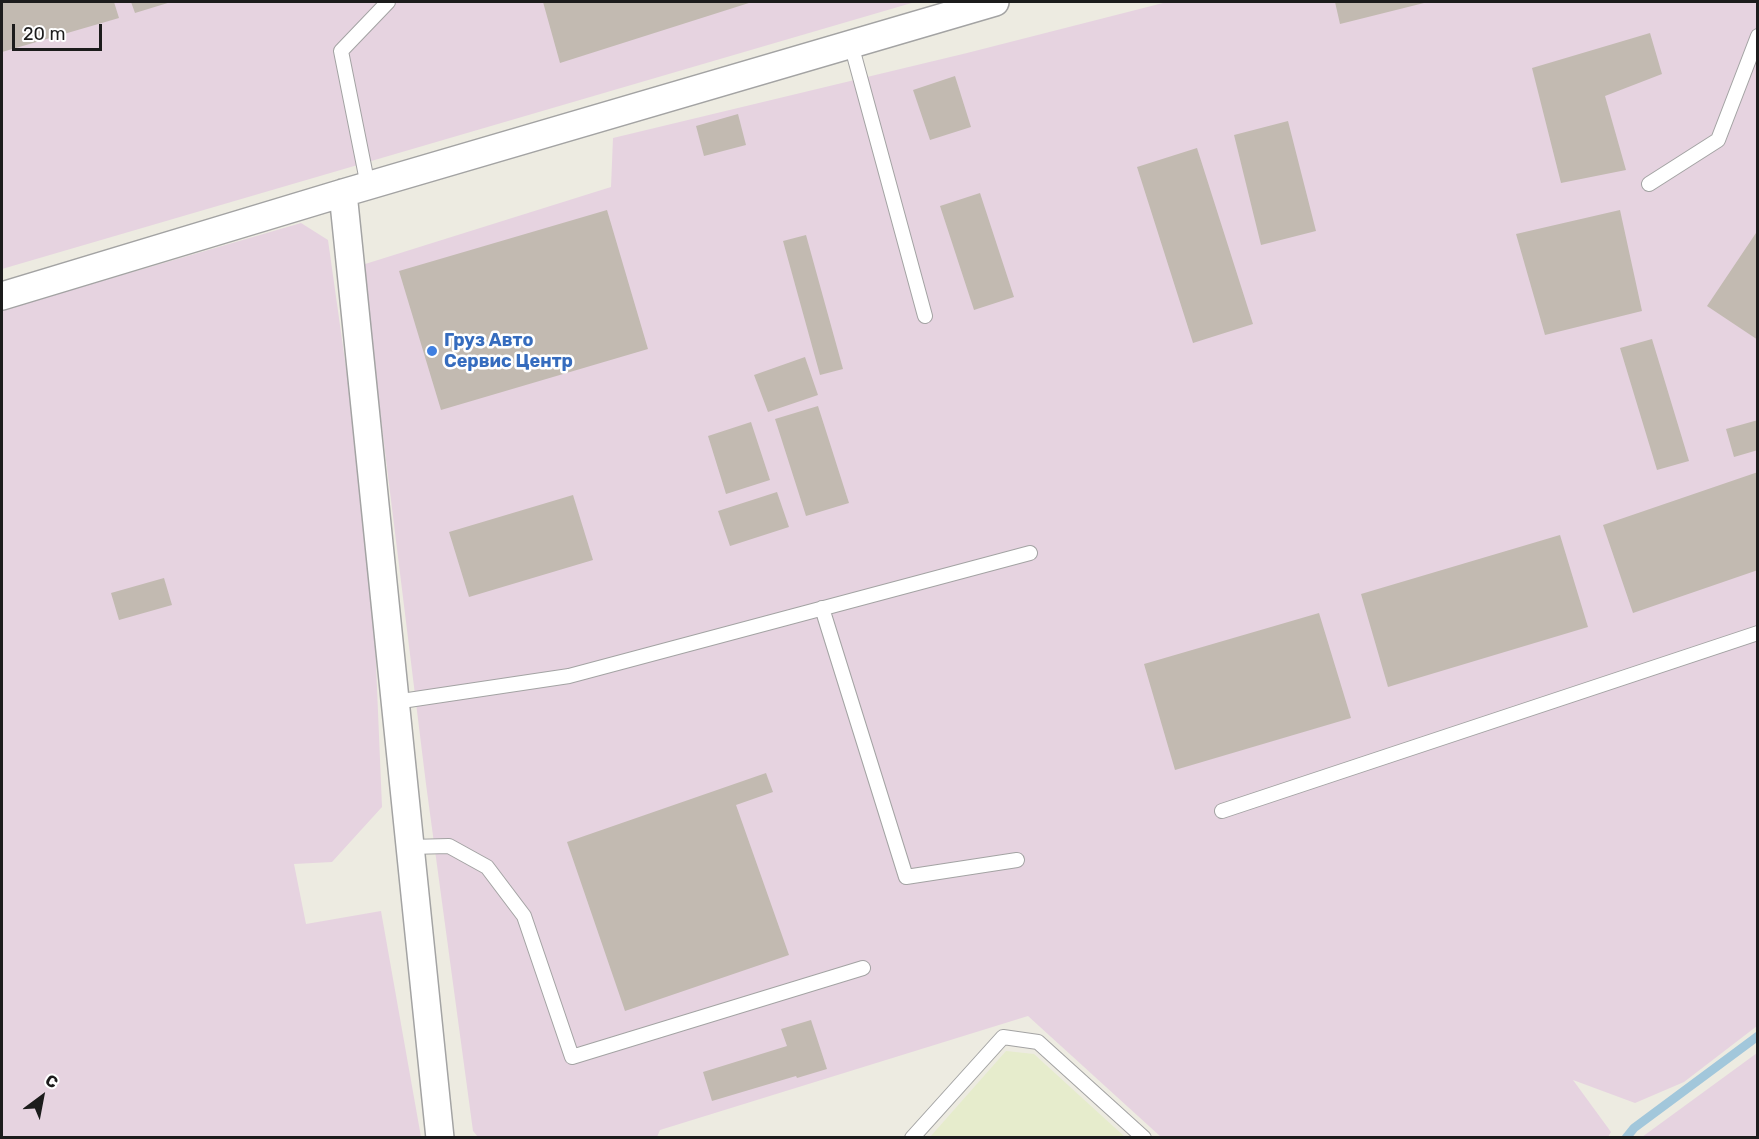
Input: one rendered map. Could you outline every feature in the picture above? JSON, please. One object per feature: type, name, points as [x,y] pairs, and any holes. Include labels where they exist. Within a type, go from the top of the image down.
[{"type":"street","points":[[2,296],[995,2]]},
{"type":"street","points":[[355,190],[395,702],[440,1137]]},
{"type":"lane","points":[[355,190],[341,51],[388,2]]},
{"type":"lane","points":[[1649,184],[1718,140],[1758,36]]},
{"type":"lane","points":[[851,44],[925,316]]},
{"type":"lane","points":[[395,702],[569,676],[1030,553]]},
{"type":"lane","points":[[822,608],[906,877],[1017,860]]},
{"type":"lane","points":[[1222,812],[1758,633]]},
{"type":"lane","points":[[410,847],[449,846],[487,867],[524,916],[572,1057],[863,969]]},
{"type":"lane","points":[[912,1137],[1003,1037],[1038,1042],[1144,1137]]},
{"type":"shaded area","points":[[2,2],[915,2],[2,269]]},
{"type":"shaded area","points":[[1167,2],[1757,2],[1757,1026],[1684,1082],[1635,1103],[1573,1080],[1611,1132],[1608,1137],[1161,1137],[1028,1016],[660,1130],[657,1137],[478,1137],[473,1131],[426,784],[362,265],[611,187],[613,138],[967,53]]},
{"type":"shaded area","points":[[301,223],[328,240],[371,545],[382,807],[332,862],[294,864],[306,924],[381,911],[421,1137],[2,1138],[2,310]]},
{"type":"shaded area","points":[[1757,1053],[1757,1137],[1642,1137]]},
{"type":"green space","points":[[1006,1051],[1034,1054],[1125,1137],[930,1137]]},
{"type":"building","points":[[2,2],[114,2],[119,18],[2,52]]},
{"type":"building","points":[[131,2],[171,2],[135,13]]},
{"type":"building","points":[[543,2],[752,2],[560,63]]},
{"type":"building","points":[[1335,2],[1428,2],[1340,24]]},
{"type":"building","points":[[1650,33],[1662,74],[1605,96],[1626,170],[1561,183],[1532,68]]},
{"type":"building","points":[[955,76],[971,127],[930,140],[913,90]]},
{"type":"building","points":[[738,114],[746,145],[704,156],[696,126]]},
{"type":"building","points":[[1288,121],[1316,231],[1261,245],[1234,135]]},
{"type":"building","points":[[1197,148],[1253,324],[1193,343],[1137,167]]},
{"type":"building","points":[[980,193],[1014,297],[974,310],[940,206]]},
{"type":"building","points":[[607,210],[648,349],[441,410],[399,271]]},
{"type":"building","points":[[1620,210],[1642,311],[1545,335],[1516,234]]},
{"type":"building","points":[[1758,230],[1758,340],[1707,306]]},
{"type":"building","points":[[806,235],[843,369],[820,375],[783,241]]},
{"type":"building","points":[[1652,339],[1689,461],[1657,470],[1620,348]]},
{"type":"building","points":[[805,357],[818,395],[768,412],[754,375]]},
{"type":"building","points":[[818,406],[849,503],[806,516],[775,419]]},
{"type":"building","points":[[1758,420],[1758,450],[1734,457],[1726,429]]},
{"type":"building","points":[[751,422],[770,480],[726,494],[708,436]]},
{"type":"building","points":[[1758,472],[1758,570],[1633,613],[1603,525]]},
{"type":"building","points":[[777,492],[789,527],[730,546],[718,511]]},
{"type":"building","points":[[573,495],[593,560],[469,597],[449,532]]},
{"type":"building","points":[[1560,535],[1588,627],[1388,687],[1361,594]]},
{"type":"building","points":[[164,578],[172,605],[119,620],[111,593]]},
{"type":"building","points":[[1319,613],[1351,718],[1175,770],[1144,664]]},
{"type":"building","points":[[766,773],[773,792],[736,805],[789,955],[625,1011],[567,842]]},
{"type":"building","points":[[811,1020],[827,1069],[712,1101],[703,1072],[787,1046],[781,1029]]},
{"type":"waterway","points":[[1626,1138],[1634,1128],[1758,1036]]},
{"type":"place","name":"Груз Авто Сервис Центр","points":[[432,351]]}]
